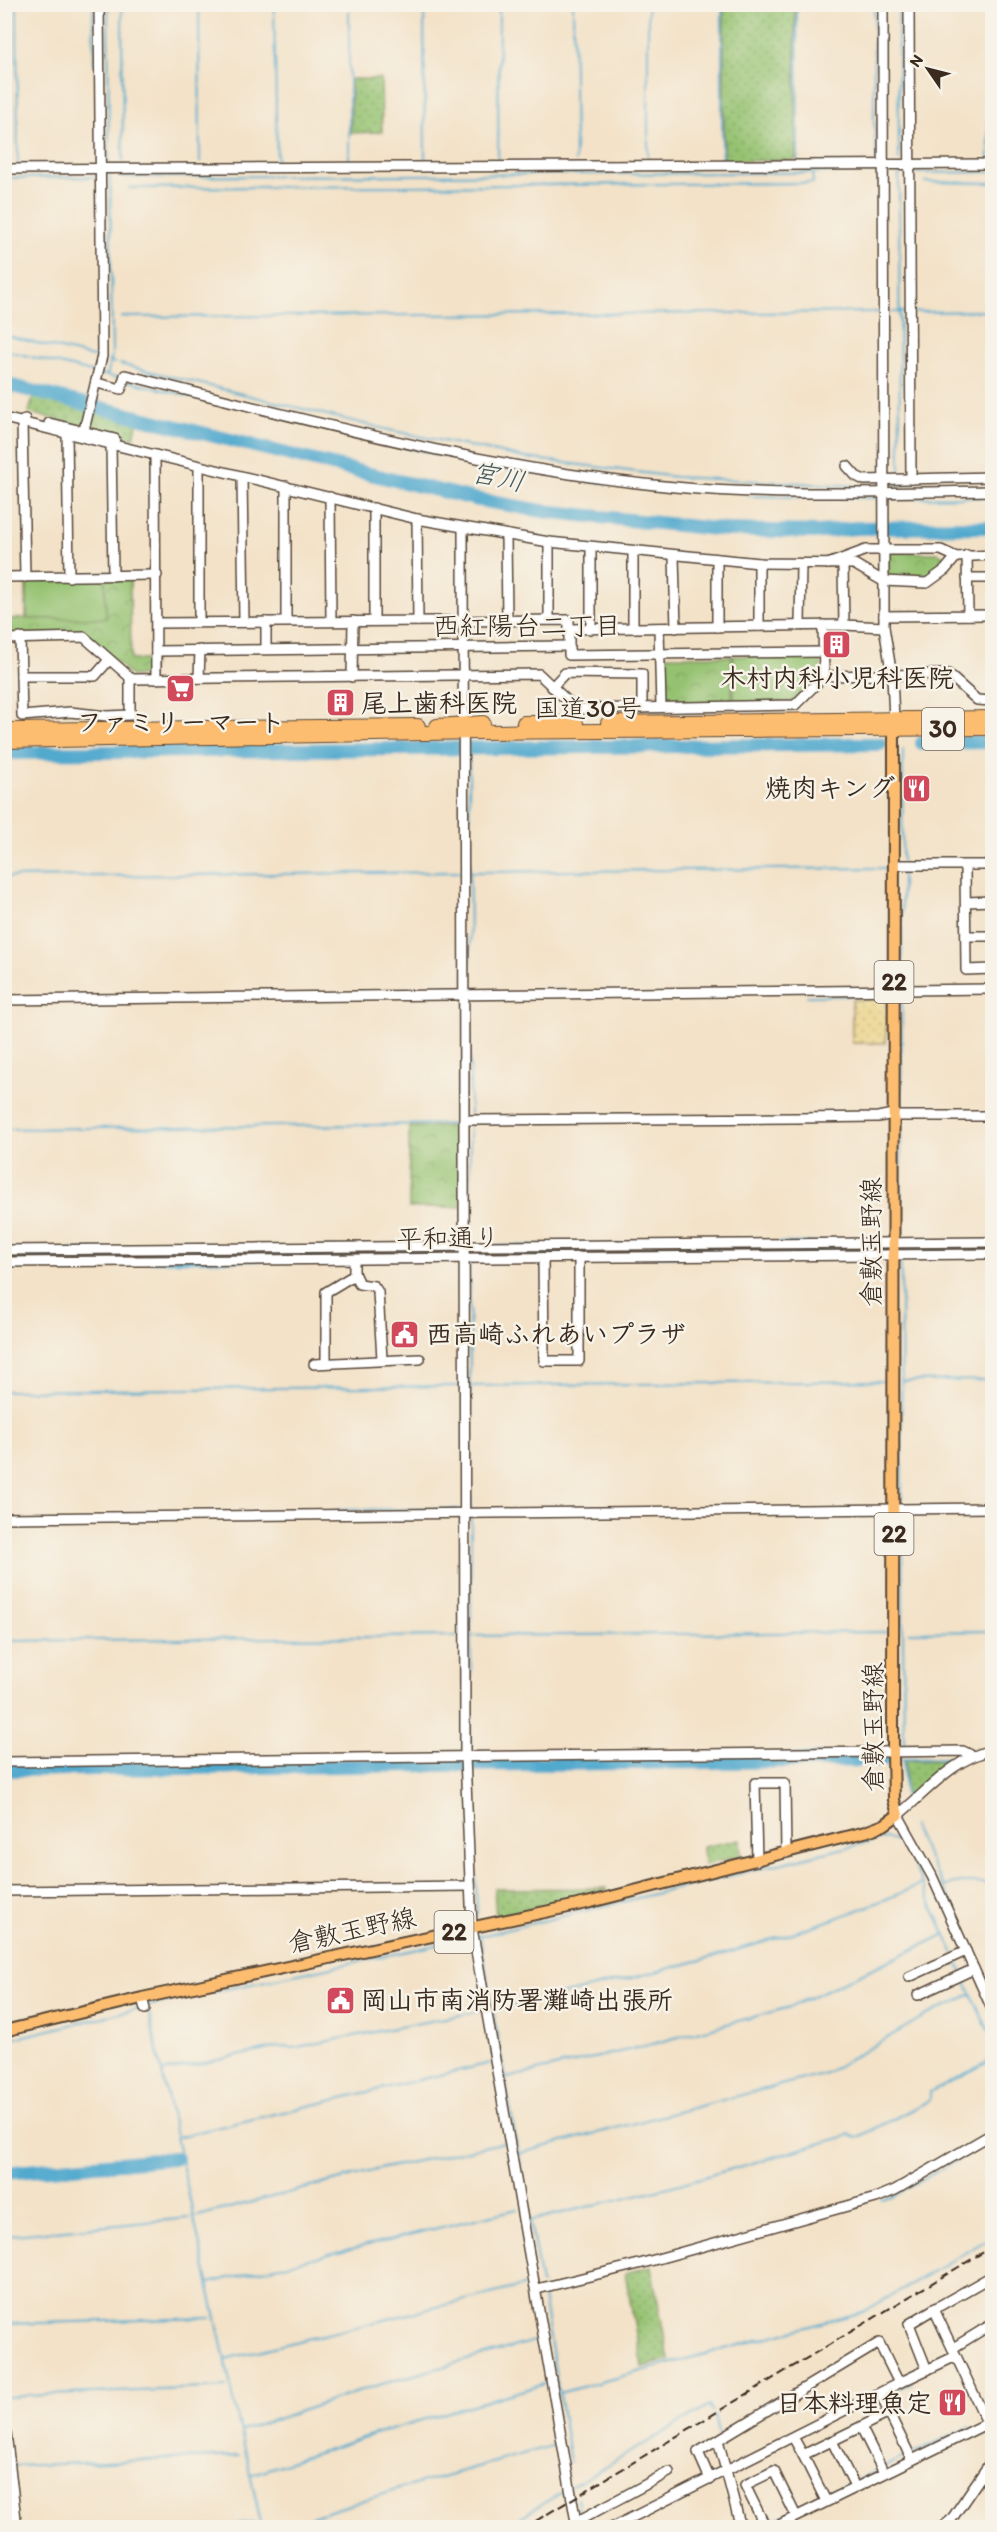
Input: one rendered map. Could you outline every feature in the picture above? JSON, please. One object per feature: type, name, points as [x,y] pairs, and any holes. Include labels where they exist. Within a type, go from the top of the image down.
[{"type":"highway","name":"国道30号","points":[[4,741],[465,738],[894,724],[993,718]]},
{"type":"highway","name":"国道30号","points":[[894,724],[993,729]]},
{"type":"highway","name":"国道30号","points":[[4,730],[465,738]]},
{"type":"main road","name":"倉敷玉野線","points":[[4,2031],[473,1934],[874,1829],[898,1815],[894,1800],[900,1753],[899,1509],[893,1248],[900,865],[894,724]]},
{"type":"street","points":[[85,428],[102,356],[106,168],[99,4]]},
{"type":"street","points":[[883,4],[887,164],[883,581],[884,627],[892,676],[894,724]]},
{"type":"street","points":[[909,4],[911,479]]},
{"type":"street","points":[[4,169],[993,164]]},
{"type":"street","points":[[98,378],[121,389],[125,375],[412,445],[522,468],[676,487],[884,499],[951,483],[993,477]]},
{"type":"street","points":[[4,418],[417,519],[506,536],[633,553],[717,560],[826,565],[854,564],[883,581],[927,583],[945,570],[956,557]]},
{"type":"street","points":[[25,577],[22,422],[25,418],[85,428],[143,447],[155,455]]},
{"type":"street","points":[[67,433],[69,577]]},
{"type":"street","points":[[111,444],[113,576]]},
{"type":"street","points":[[155,455],[156,679]]},
{"type":"street","points":[[199,466],[199,622]]},
{"type":"street","points":[[847,466],[856,476],[864,480],[911,479],[951,483],[993,491]]},
{"type":"street","points":[[242,477],[244,622]]},
{"type":"street","points":[[286,486],[286,621]]},
{"type":"street","points":[[330,497],[331,621]]},
{"type":"street","points":[[374,508],[374,621]]},
{"type":"street","points":[[417,519],[418,621]]},
{"type":"street","points":[[463,528],[468,994],[467,1761],[473,1934],[540,2288],[579,2522],[669,2472]]},
{"type":"street","points":[[506,536],[507,620]]},
{"type":"street","points":[[549,542],[549,619]]},
{"type":"street","points":[[591,548],[591,628]]},
{"type":"street","points":[[826,565],[857,551],[884,548],[941,550],[956,557],[993,555]]},
{"type":"street","points":[[633,553],[633,628]]},
{"type":"street","points":[[967,555],[968,615]]},
{"type":"street","points":[[674,556],[676,628]]},
{"type":"street","points":[[717,560],[717,627]]},
{"type":"street","points":[[759,563],[759,626]]},
{"type":"street","points":[[800,625],[801,564]]},
{"type":"street","points":[[843,565],[844,625]]},
{"type":"street","points":[[4,577],[157,574]]},
{"type":"street","points":[[968,578],[993,578]]},
{"type":"street","points":[[884,616],[993,615]]},
{"type":"street","points":[[157,623],[549,619],[569,620],[569,656],[824,652]]},
{"type":"street","points":[[352,677],[353,621]]},
{"type":"street","points":[[266,622],[266,649]]},
{"type":"street","points":[[569,629],[800,625],[884,627]]},
{"type":"street","points":[[4,639],[84,637],[130,679],[539,674],[576,709],[642,708],[795,705],[824,676],[823,625]]},
{"type":"street","points":[[659,628],[661,707]]},
{"type":"street","points":[[20,638],[22,716],[70,712],[130,715],[130,679]]},
{"type":"street","points":[[156,651],[569,646]]},
{"type":"street","points":[[199,678],[200,650]]},
{"type":"street","points":[[21,676],[95,676],[109,660]]},
{"type":"street","points":[[552,687],[565,673],[642,674],[642,708]]},
{"type":"street","points":[[824,676],[948,674],[977,700],[993,701]]},
{"type":"street","points":[[900,865],[993,865]]},
{"type":"street","points":[[966,866],[966,970],[993,969]]},
{"type":"street","points":[[966,902],[993,901]]},
{"type":"street","points":[[966,936],[993,936]]},
{"type":"street","points":[[4,1000],[993,989]]},
{"type":"street","points":[[467,1122],[993,1116]]},
{"type":"street","points":[[4,1250],[893,1248],[993,1242]]},
{"type":"street","points":[[893,1248],[993,1254]]},
{"type":"street","name":"平和通り","points":[[4,1262],[354,1260],[466,1250],[543,1258],[893,1248]]},
{"type":"street","points":[[543,1258],[544,1361],[579,1361],[579,1257]]},
{"type":"street","points":[[354,1260],[354,1273],[359,1284],[374,1286],[378,1292],[382,1359]]},
{"type":"street","points":[[326,1362],[326,1292],[339,1286],[354,1273]]},
{"type":"street","points":[[314,1364],[420,1359]]},
{"type":"street","points":[[4,1518],[467,1511],[993,1508]]},
{"type":"street","points":[[993,1750],[973,1756],[949,1769],[898,1815],[932,1876],[993,2010]]},
{"type":"street","points":[[4,1762],[467,1761],[963,1751],[973,1756]]},
{"type":"street","points":[[757,1861],[755,1783],[785,1783],[786,1852]]},
{"type":"street","points":[[4,1891],[471,1886]]},
{"type":"street","points":[[909,1977],[966,1951]]},
{"type":"street","points":[[918,1995],[974,1970]]},
{"type":"street","points":[[924,1971],[933,1989]]},
{"type":"street","points":[[540,2288],[643,2263],[876,2198],[895,2190],[993,2134]]},
{"type":"street","points":[[927,2370],[909,2324],[993,2276]]},
{"type":"street","points":[[934,2309],[990,2422],[993,2433]]},
{"type":"street","points":[[611,2528],[881,2396],[899,2383],[927,2370],[955,2352],[993,2324]]},
{"type":"street","points":[[710,2479],[698,2452],[718,2437],[879,2343],[899,2383]]},
{"type":"street","points":[[881,2396],[910,2457]]},
{"type":"street","points":[[803,2455],[889,2413]]},
{"type":"street","points":[[4,2415],[17,2528]]},
{"type":"street","points":[[773,2528],[794,2513],[824,2498],[990,2422]]},
{"type":"street","points":[[861,2427],[882,2470]]},
{"type":"street","points":[[718,2437],[728,2469],[741,2528]]},
{"type":"street","points":[[794,2439],[824,2498]]},
{"type":"street","points":[[832,2441],[853,2484]]},
{"type":"street","points":[[941,2528],[951,2520],[993,2460]]},
{"type":"street","points":[[765,2525],[745,2485],[774,2471],[794,2513]]},
{"type":"green space","points":[[724,5],[795,5],[796,160],[724,161]]},
{"type":"green space","points":[[351,79],[381,79],[382,132],[351,133]]},
{"type":"green space","points":[[33,397],[137,423],[134,438],[29,413]]},
{"type":"green space","points":[[888,552],[938,553],[951,560],[927,579],[893,579],[888,575]]},
{"type":"green space","points":[[130,578],[131,660],[154,660],[150,675],[131,676],[87,634],[7,636],[7,619],[26,618],[26,579]]},
{"type":"green space","points":[[105,579],[106,618],[27,619],[27,580]]},
{"type":"green space","points":[[821,654],[821,673],[792,702],[734,703],[733,656]]},
{"type":"green space","points":[[662,656],[732,656],[732,703],[664,703]]},
{"type":"green space","points":[[461,1126],[461,1207],[409,1208],[409,1127]]},
{"type":"green space","points":[[905,1761],[955,1761],[909,1802],[905,1791]]},
{"type":"green space","points":[[740,1839],[741,1856],[704,1865],[703,1847]]},
{"type":"green space","points":[[606,1888],[606,1891],[496,1917],[494,1889]]},
{"type":"green space","points":[[651,2266],[669,2360],[642,2367],[625,2273]]},
{"type":"sand","points":[[887,999],[886,1043],[852,1043],[852,1000]]},
{"type":"waterway","points":[[17,4],[18,164]]},
{"type":"waterway","points":[[93,4],[94,64]]},
{"type":"waterway","points":[[108,4],[109,167]]},
{"type":"waterway","points":[[122,4],[123,162]]},
{"type":"waterway","points":[[199,4],[200,163]]},
{"type":"waterway","points":[[274,4],[277,163]]},
{"type":"waterway","points":[[349,4],[349,163]]},
{"type":"waterway","points":[[424,4],[425,163]]},
{"type":"waterway","points":[[498,162],[499,4]]},
{"type":"waterway","points":[[573,4],[575,161]]},
{"type":"waterway","points":[[648,4],[648,162]]},
{"type":"waterway","points":[[722,4],[722,160]]},
{"type":"waterway","points":[[797,4],[798,159]]},
{"type":"waterway","points":[[874,4],[874,122],[877,160]]},
{"type":"waterway","points":[[898,4],[899,160]]},
{"type":"waterway","points":[[988,4],[989,159]]},
{"type":"waterway","points":[[899,169],[900,475]]},
{"type":"waterway","points":[[107,376],[112,355],[110,172]]},
{"type":"waterway","points":[[121,177],[879,172]]},
{"type":"waterway","points":[[890,172],[907,172]]},
{"type":"waterway","points":[[914,173],[992,172]]},
{"type":"waterway","points":[[129,188],[813,183],[813,174]]},
{"type":"waterway","points":[[4,178],[95,177]]},
{"type":"waterway","points":[[925,182],[992,183]]},
{"type":"waterway","points":[[914,312],[992,311]]},
{"type":"waterway","points":[[122,317],[879,312]]},
{"type":"waterway","points":[[890,312],[908,312]]},
{"type":"waterway","points":[[4,335],[97,358]]},
{"type":"waterway","points":[[4,350],[95,373]]},
{"type":"waterway","points":[[109,361],[115,363]]},
{"type":"waterway","points":[[120,364],[389,430],[526,458],[676,477],[877,487]]},
{"type":"waterway","points":[[100,374],[121,379]]},
{"type":"waterway","points":[[127,381],[229,406]]},
{"type":"waterway","name":"宮川","points":[[4,384],[474,499],[542,511],[726,530],[820,532],[856,528],[992,527]]},
{"type":"waterway","points":[[336,432],[504,469],[649,489]]},
{"type":"waterway","points":[[890,486],[914,483]]},
{"type":"waterway","points":[[748,496],[880,498]]},
{"type":"waterway","points":[[886,498],[992,497]]},
{"type":"waterway","points":[[922,743],[992,742]]},
{"type":"waterway","points":[[4,753],[880,744]]},
{"type":"waterway","points":[[469,748],[470,992]]},
{"type":"waterway","points":[[902,861],[903,750]]},
{"type":"waterway","points":[[902,867],[902,987]]},
{"type":"waterway","points":[[471,872],[886,868]]},
{"type":"waterway","points":[[4,877],[461,872]]},
{"type":"waterway","points":[[901,1113],[902,993]]},
{"type":"waterway","points":[[807,996],[887,995]]},
{"type":"waterway","points":[[470,998],[470,1118]]},
{"type":"waterway","points":[[901,1119],[901,1239]]},
{"type":"waterway","points":[[4,1129],[461,1124]]},
{"type":"waterway","points":[[470,1124],[470,1244]]},
{"type":"waterway","points":[[4,1257],[992,1247]]},
{"type":"waterway","points":[[901,1258],[902,1507]]},
{"type":"waterway","points":[[469,1262],[471,1509]]},
{"type":"waterway","points":[[903,1381],[992,1380]]},
{"type":"waterway","points":[[471,1386],[886,1381]]},
{"type":"waterway","points":[[4,1391],[459,1386]]},
{"type":"waterway","points":[[334,1510],[458,1509]]},
{"type":"waterway","points":[[902,1513],[904,1750]]},
{"type":"waterway","points":[[471,1515],[471,1755]]},
{"type":"waterway","points":[[910,1632],[992,1631]]},
{"type":"waterway","points":[[471,1636],[886,1632]]},
{"type":"waterway","points":[[4,1641],[459,1636]]},
{"type":"waterway","points":[[901,1759],[956,1758]]},
{"type":"waterway","points":[[903,1759],[905,1800]]},
{"type":"waterway","points":[[4,1770],[883,1760]]},
{"type":"waterway","points":[[471,1761],[477,1914]]},
{"type":"waterway","points":[[912,1826],[952,1903],[988,1989]]},
{"type":"waterway","points":[[476,1937],[886,1838],[895,1840],[906,1848],[954,1954]]},
{"type":"waterway","points":[[944,1887],[954,1883],[992,1883]]},
{"type":"waterway","points":[[492,2011],[710,1958],[817,1925],[922,1884]]},
{"type":"waterway","points":[[503,2079],[645,2046],[790,2007],[946,1934]]},
{"type":"waterway","points":[[480,1936],[541,2284]]},
{"type":"waterway","points":[[147,2006],[470,1938]]},
{"type":"waterway","points":[[956,1959],[962,1973]]},
{"type":"waterway","points":[[964,1978],[992,2039]]},
{"type":"waterway","points":[[517,2154],[826,2073],[925,2016],[971,1994]]},
{"type":"waterway","points":[[4,2041],[141,2008]]},
{"type":"waterway","points":[[148,2009],[262,2528]]},
{"type":"waterway","points":[[162,2072],[279,2047],[293,2048],[481,2011]]},
{"type":"waterway","points":[[529,2221],[669,2187],[850,2135],[857,2138],[930,2100],[930,2092],[992,2060]]},
{"type":"waterway","points":[[177,2137],[491,2063]]},
{"type":"waterway","points":[[881,2200],[892,2197],[992,2140]]},
{"type":"waterway","points":[[194,2217],[384,2168],[506,2142]]},
{"type":"waterway","points":[[4,2173],[176,2158]]},
{"type":"waterway","points":[[209,2283],[517,2209]]},
{"type":"waterway","points":[[4,2236],[189,2218]]},
{"type":"waterway","points":[[559,2393],[863,2312],[992,2237]]},
{"type":"waterway","points":[[542,2293],[589,2281]]},
{"type":"waterway","points":[[225,2359],[531,2284]]},
{"type":"waterway","points":[[542,2290],[570,2462]]},
{"type":"waterway","points":[[4,2324],[210,2318]]},
{"type":"waterway","points":[[241,2431],[379,2385],[541,2339]]},
{"type":"waterway","points":[[884,2395],[912,2382]]},
{"type":"waterway","points":[[250,2475],[384,2431],[548,2383]]},
{"type":"waterway","points":[[6,2397],[226,2387]]},
{"type":"waterway","points":[[572,2486],[709,2406],[712,2412]]},
{"type":"waterway","points":[[714,2416],[719,2435]]},
{"type":"waterway","points":[[911,2454],[970,2427]]},
{"type":"waterway","points":[[277,2528],[399,2489],[558,2444]]},
{"type":"waterway","points":[[14,2466],[239,2456]]},
{"type":"waterway","points":[[884,2467],[906,2456]]},
{"type":"waterway","points":[[855,2482],[879,2470]]},
{"type":"waterway","points":[[828,2495],[849,2484]]},
{"type":"waterway","points":[[502,2528],[566,2490]]},
{"type":"waterway","points":[[795,2511],[822,2497]]},
{"type":"waterway","points":[[577,2499],[580,2516]]},
{"type":"waterway","points":[[768,2524],[790,2513]]},
{"type":"waterway","points":[[196,2528],[255,2523]]},
{"type":"railway","points":[[524,2528],[992,2247]]},
{"type":"place","name":"木村内科小児科医院","points":[[837,644]]},
{"type":"place","name":"ファミリーマート","points":[[181,688]]},
{"type":"place","name":"尾上歯科医院","points":[[340,703]]},
{"type":"place","name":"焼肉キング","points":[[916,788]]},
{"type":"place","name":"西高崎ふれあいプラザ","points":[[405,1334]]},
{"type":"place","name":"岡山市南消防署灘崎出張所","points":[[340,2000]]},
{"type":"place","name":"日本料理魚定","points":[[953,2403]]},
{"type":"district","name":"西紅陽台二丁目","points":[[527,626]]}]
